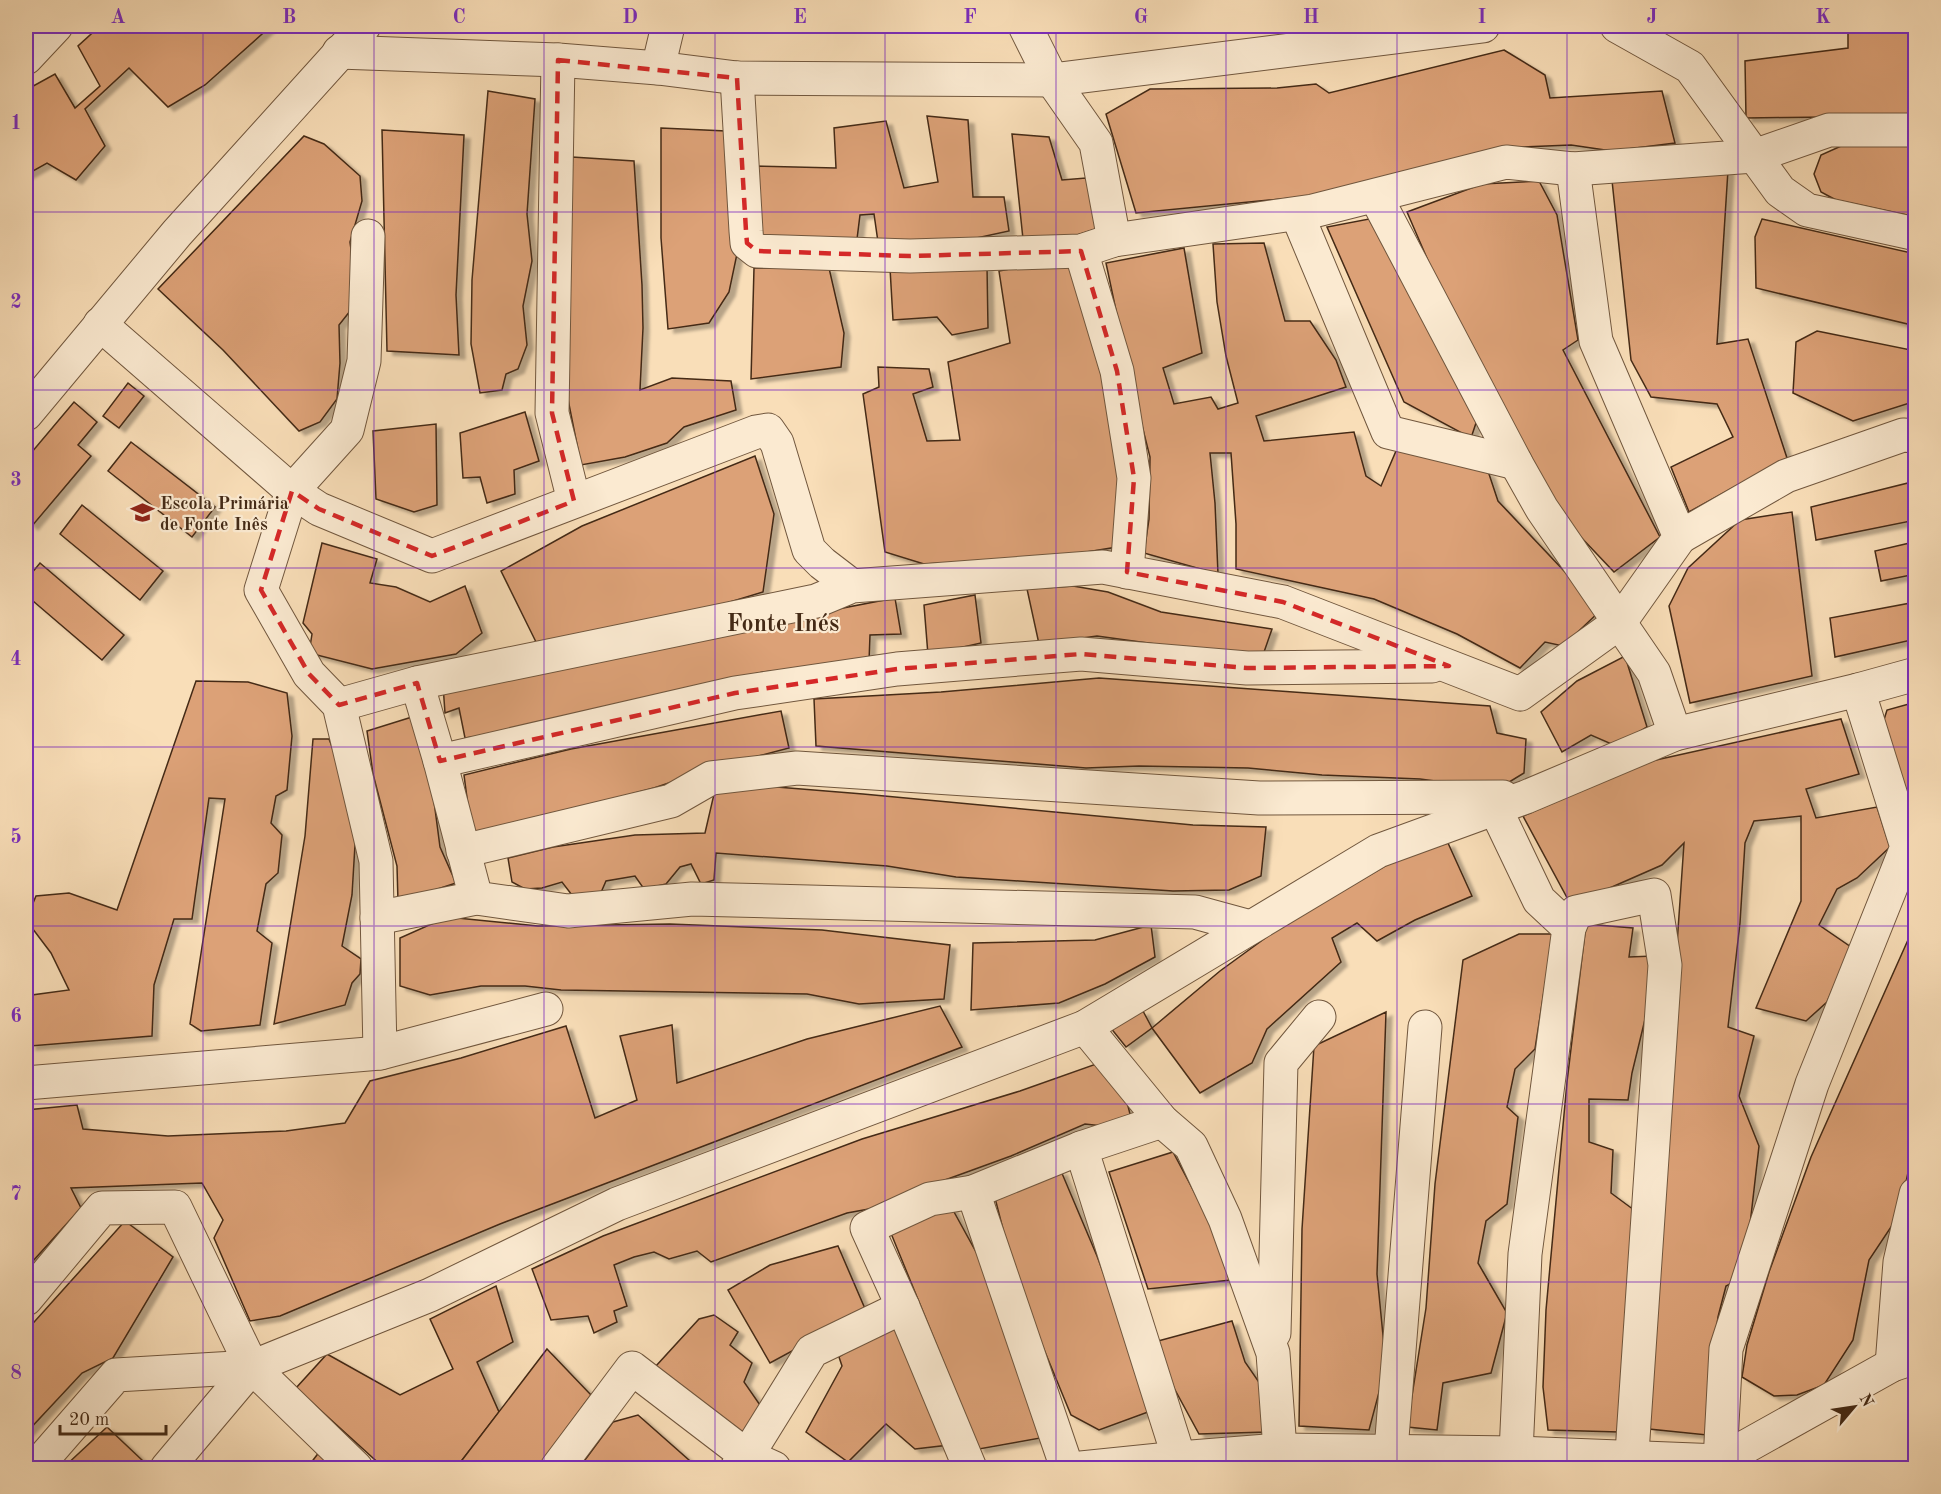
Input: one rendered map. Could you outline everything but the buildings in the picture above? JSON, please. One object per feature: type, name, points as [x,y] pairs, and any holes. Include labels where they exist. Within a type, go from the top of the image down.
[{"type":"street","points":[[26,58],[56,26]]},
{"type":"street","points":[[26,414],[37,378],[100,324],[177,233],[364,26]]},
{"type":"street","points":[[658,68],[668,26]]},
{"type":"street","points":[[1025,26],[1052,80],[1096,143],[1114,240]]},
{"type":"street","points":[[339,52],[558,60],[658,68],[737,78],[1052,80],[1483,26]]},
{"type":"street","points":[[1617,26],[1690,67],[1780,191],[1807,210],[1916,234]]},
{"type":"street","points":[[558,60],[552,414],[574,501]]},
{"type":"street","points":[[737,78],[747,243],[757,251],[910,256],[1081,252],[1114,240],[1297,214],[1376,197],[1506,162],[1573,170],[1754,156],[1828,130],[1916,130]]},
{"type":"street","points":[[1573,170],[1596,341],[1680,537]]},
{"type":"street","points":[[1376,197],[1515,463],[1542,509],[1654,673],[1675,734]]},
{"type":"street","points":[[1297,214],[1388,432],[1515,463]]},
{"type":"street","points":[[368,236],[364,361],[347,430],[292,491],[261,590],[309,674],[339,705],[376,861],[380,1053]]},
{"type":"street","points":[[1081,252],[1117,371],[1134,478],[1127,572]]},
{"type":"street","points":[[100,324],[292,491],[319,509],[432,555],[756,432],[768,430],[777,443],[809,550],[852,586]]},
{"type":"street","points":[[339,705],[417,683],[816,601],[852,586],[1103,567],[1283,602],[1520,694],[1620,622],[1680,537],[1786,476],[1903,435],[1916,436]]},
{"type":"street","points":[[440,761],[735,693],[897,669],[1081,654],[1246,668],[1449,666]]},
{"type":"street","points":[[34,1468],[116,1375],[252,1367],[430,1295],[618,1204],[1084,1027],[1378,851],[1526,797],[1675,734],[1916,674]]},
{"type":"street","points":[[417,683],[476,898]]},
{"type":"street","points":[[1720,1461],[1726,1349],[1812,1084],[1911,843],[1858,690]]},
{"type":"street","points":[[463,851],[671,801],[711,778],[798,768],[1259,798],[1526,797]]},
{"type":"street","points":[[1495,808],[1539,900],[1569,928]]},
{"type":"street","points":[[1516,1453],[1525,1254],[1569,928],[1576,912],[1654,895],[1665,965],[1631,1462]]},
{"type":"street","points":[[377,918],[476,898],[568,911],[692,899],[1195,912],[1250,927]]},
{"type":"street","points":[[26,1083],[380,1053],[546,1009]]},
{"type":"street","points":[[1280,1450],[1273,1353],[1281,1063],[1319,1017]]},
{"type":"street","points":[[1084,1027],[1162,1121],[1191,1146],[1225,1219],[1273,1353]]},
{"type":"street","points":[[1391,1450],[1425,1027]]},
{"type":"street","points":[[970,1468],[903,1307],[867,1228],[930,1199],[973,1192],[1081,1148],[1162,1121]]},
{"type":"street","points":[[1081,1148],[1179,1458]]},
{"type":"street","points":[[973,1192],[1067,1468]]},
{"type":"street","points":[[1081,1468],[1280,1450],[1516,1453],[1631,1462],[1720,1461],[1904,1361],[1900,1262],[1916,1194]]},
{"type":"street","points":[[26,1299],[102,1208],[175,1207],[252,1367],[356,1468]]},
{"type":"street","points":[[557,1468],[632,1368],[753,1464],[812,1351],[903,1307]]},
{"type":"street","points":[[167,1468],[252,1367]]},
{"type":"highlighted area","points":[[558,60],[737,78],[747,243],[757,251],[910,256],[1081,251],[1117,371],[1134,478],[1127,572],[1283,602],[1449,666],[1247,668],[1081,654],[897,669],[735,693],[440,761],[417,683],[339,705],[309,674],[261,590],[292,491],[319,509],[432,556],[574,501],[552,413]]},
{"type":"place","name":"Escola Primária de Fonte Inês","points":[[142,513]]},
{"type":"district","name":"Fonte Inés","points":[[783,623]]}]
